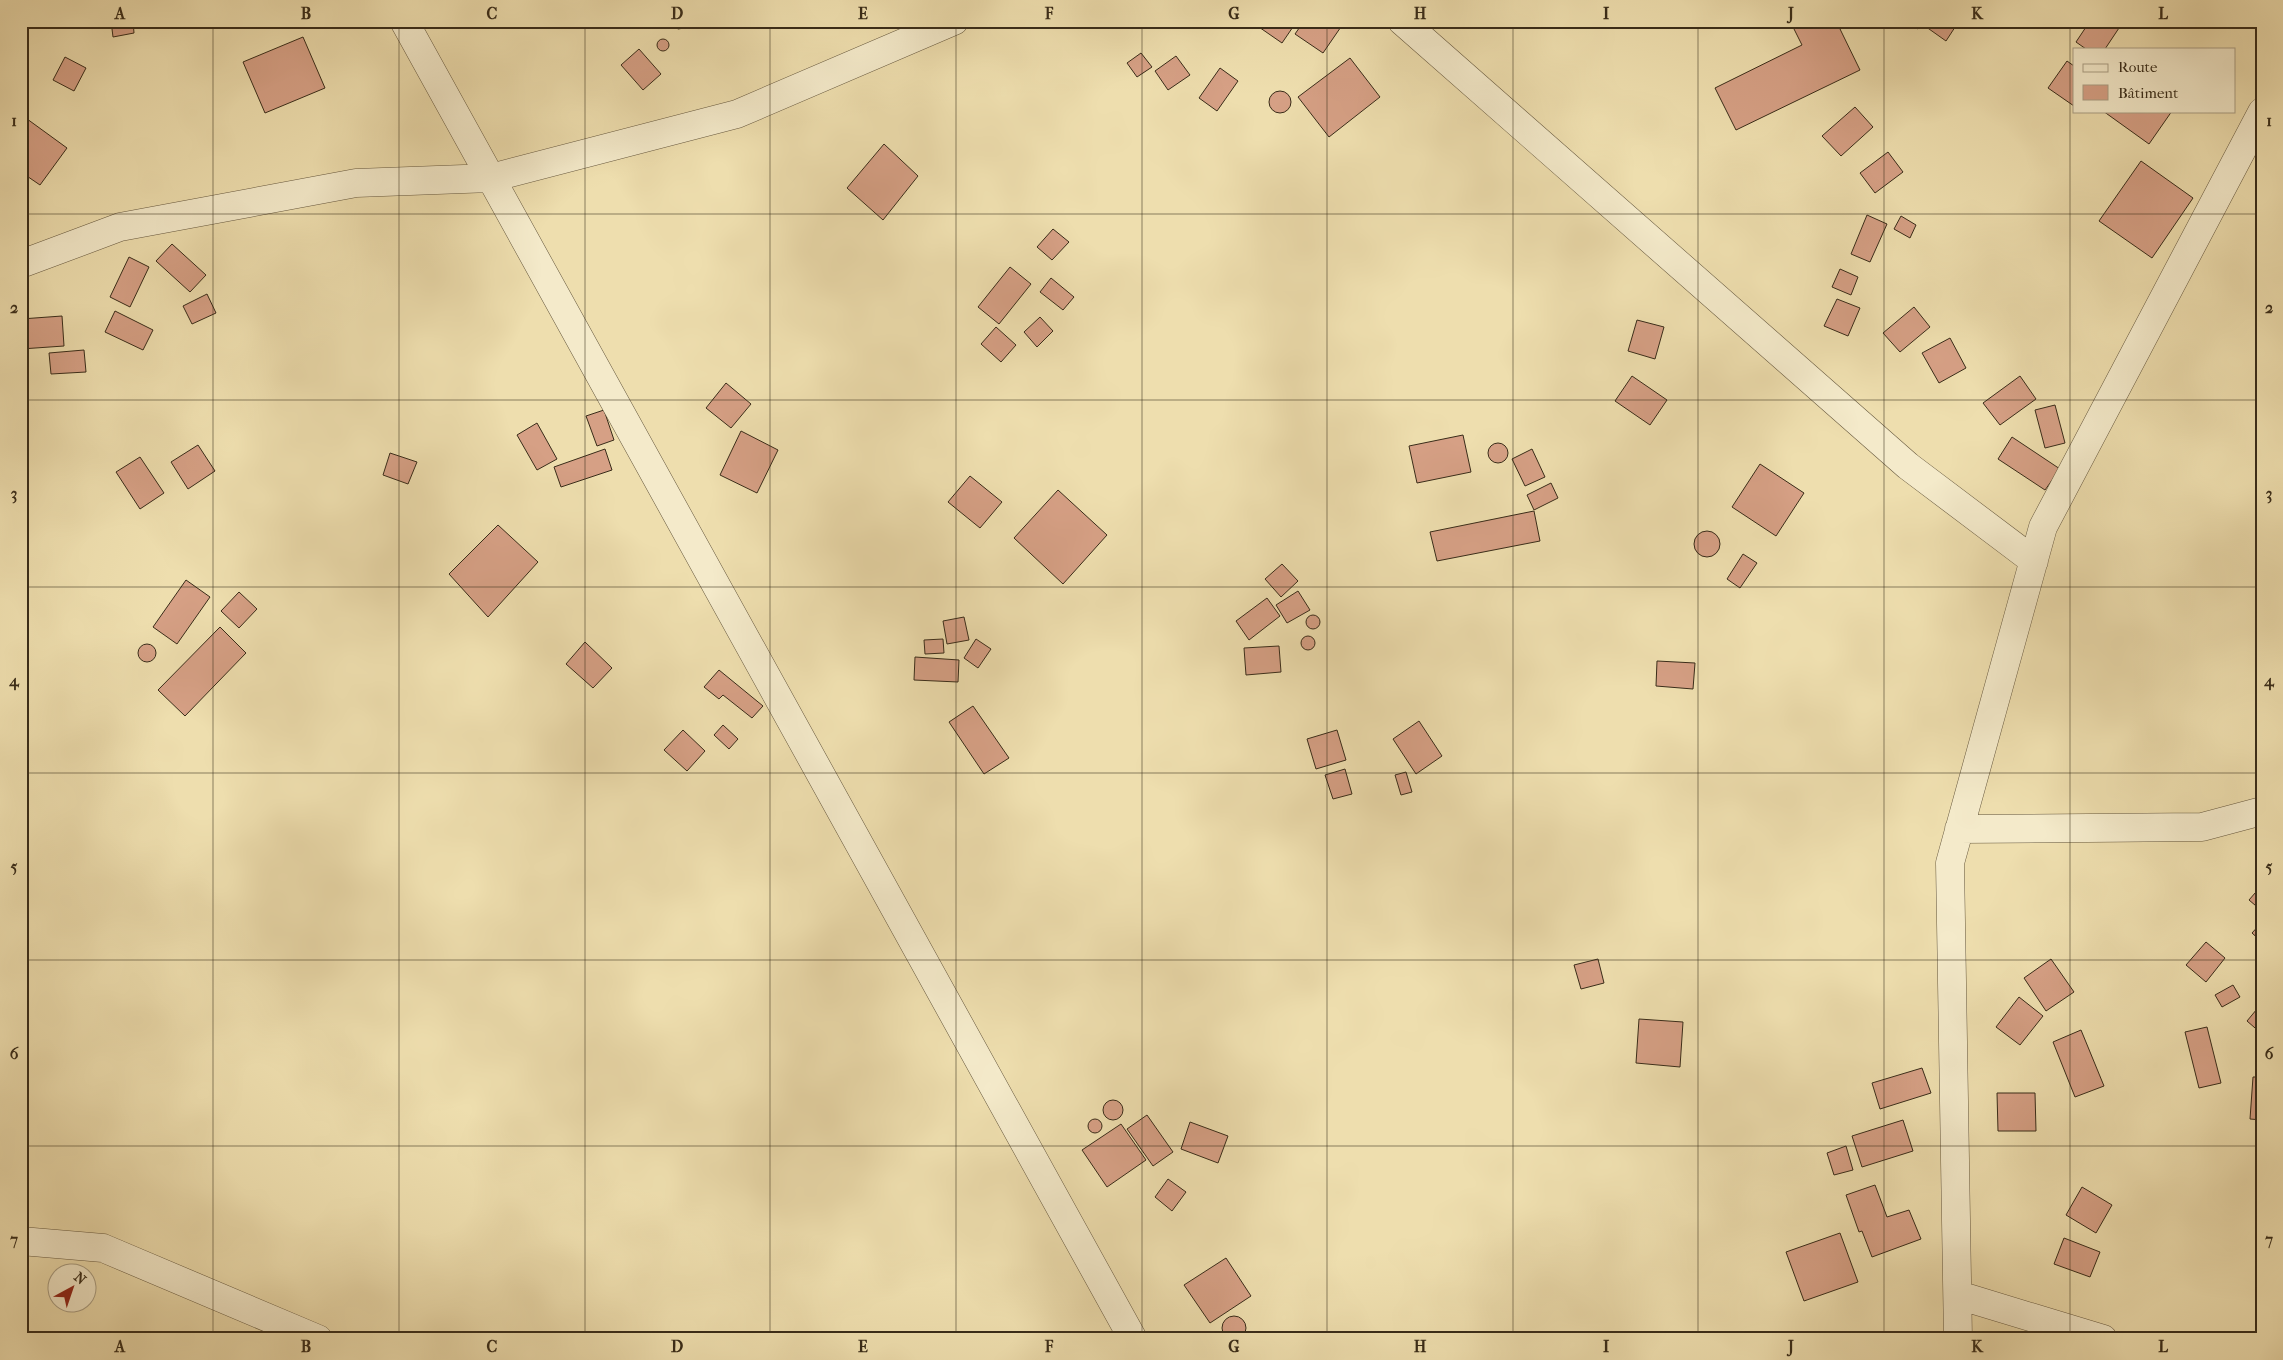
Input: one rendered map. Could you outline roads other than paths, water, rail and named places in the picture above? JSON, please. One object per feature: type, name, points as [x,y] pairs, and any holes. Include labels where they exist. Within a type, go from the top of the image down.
[{"type":"street","points":[[404,21],[1133,1339]]},
{"type":"street","points":[[21,264],[120,227],[356,183],[491,178],[737,114],[954,21]]},
{"type":"street","points":[[1402,21],[1908,466],[2034,561]]},
{"type":"street","points":[[1958,1339],[1950,863],[2043,527],[2262,112]]},
{"type":"street","points":[[1959,828],[2202,827],[2262,811]]},
{"type":"street","points":[[21,1241],[103,1248],[318,1339]]},
{"type":"street","points":[[1958,1295],[2103,1339]]}]
